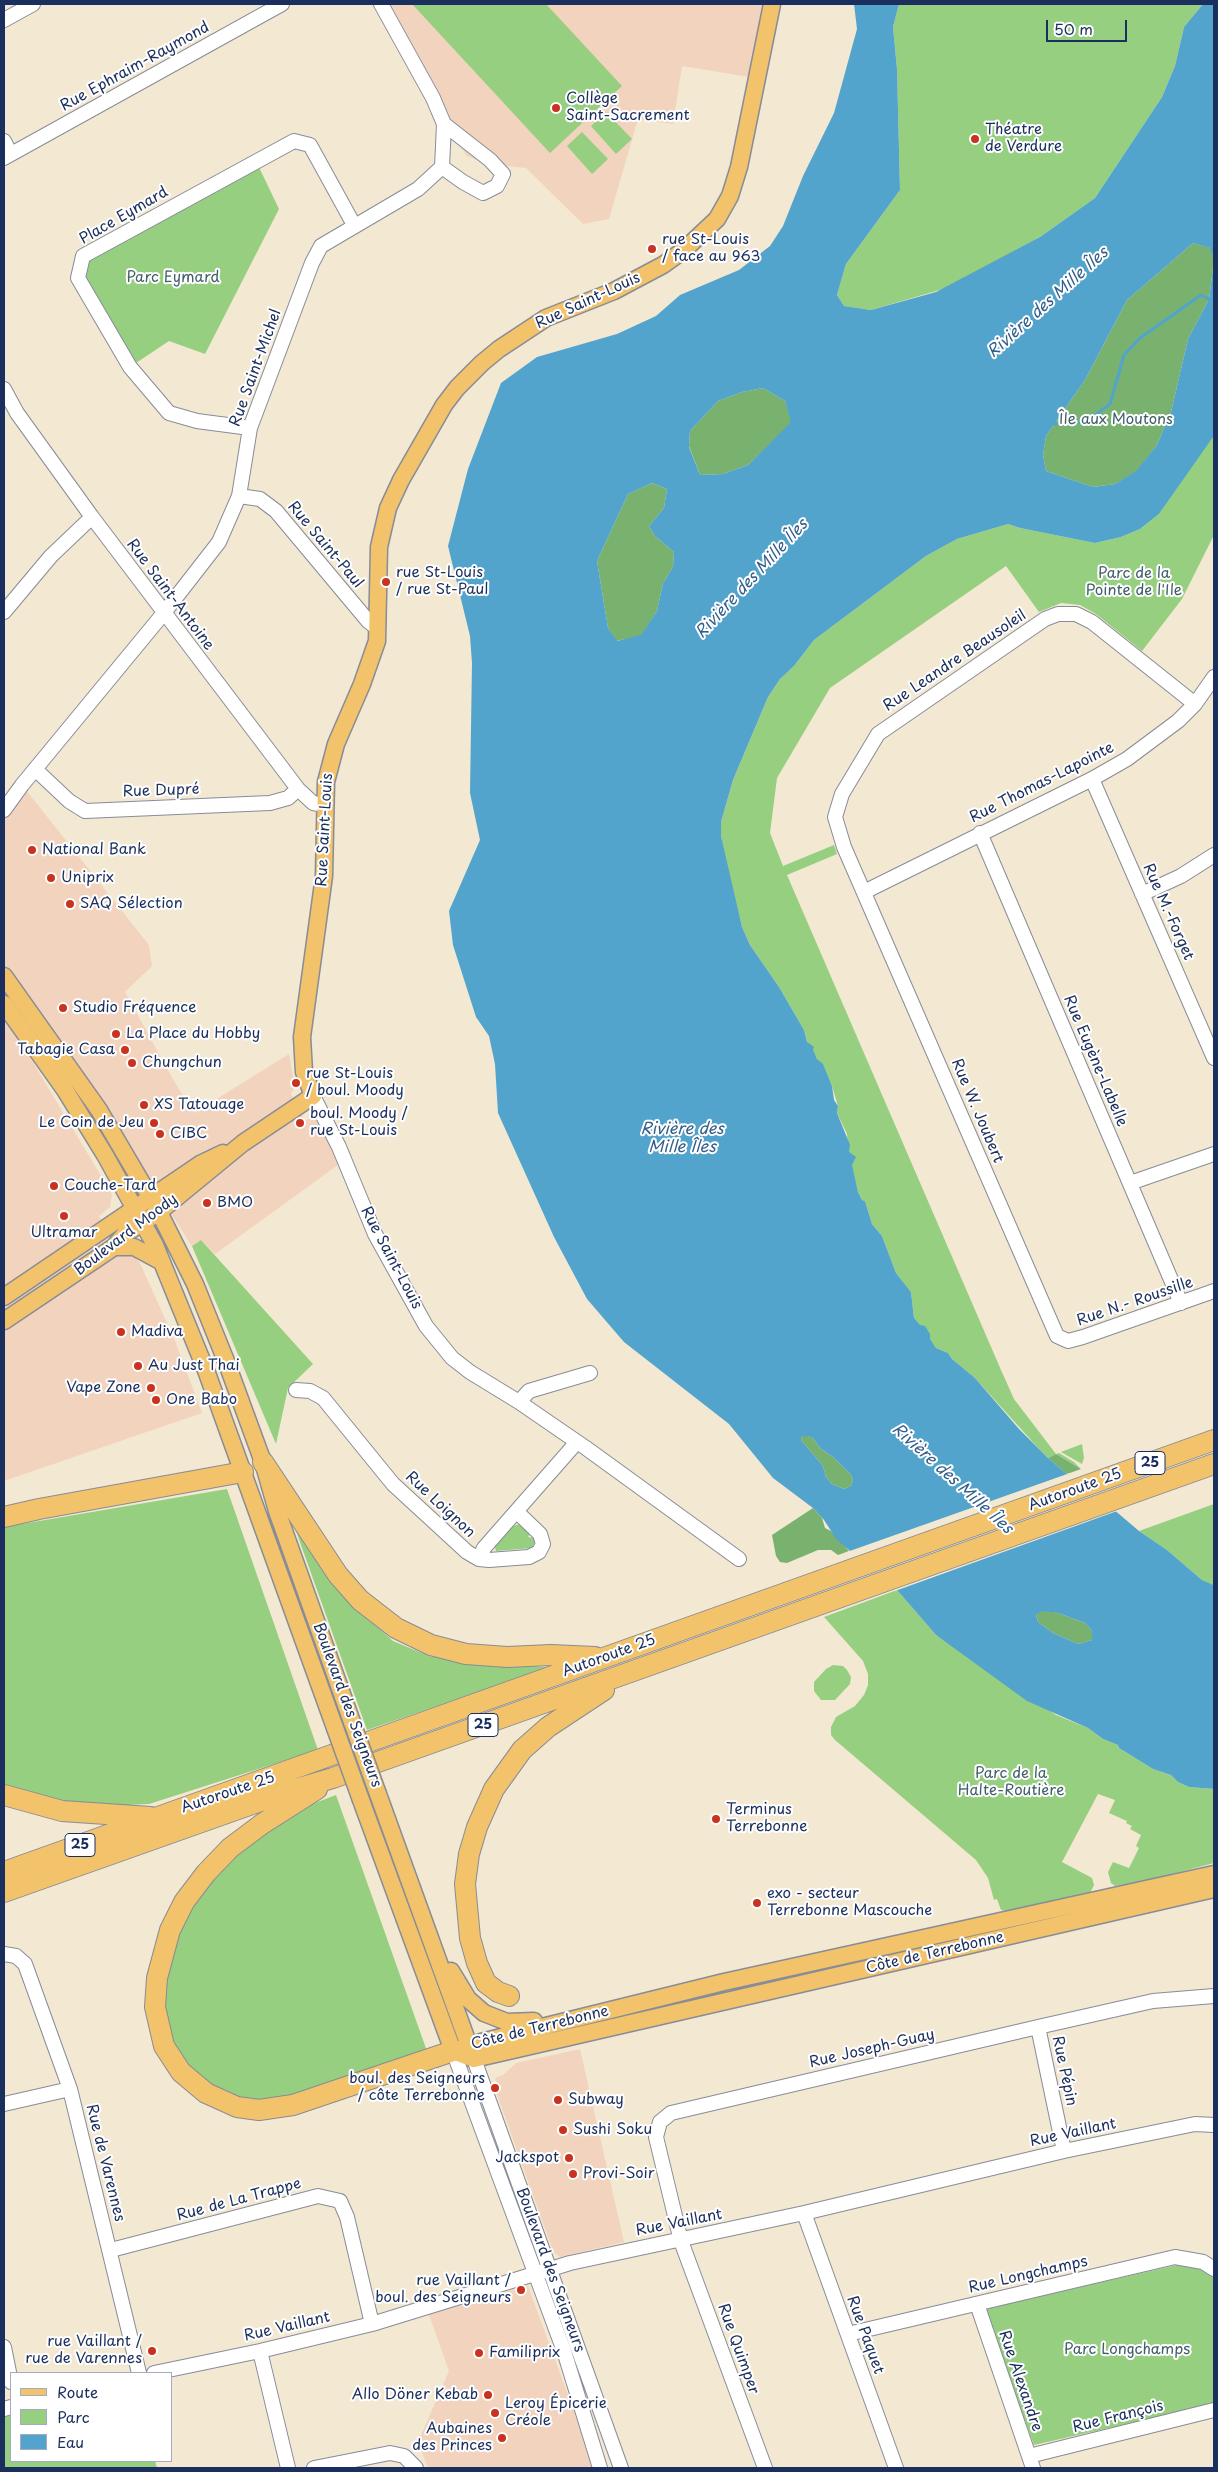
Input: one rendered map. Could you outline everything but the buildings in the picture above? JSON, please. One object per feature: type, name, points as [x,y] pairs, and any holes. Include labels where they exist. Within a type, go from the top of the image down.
[{"type":"highway","name":"Autoroute 25","points":[[4,1872],[1214,1440]]},
{"type":"highway","points":[[262,1462],[338,1575],[369,1608],[402,1631],[441,1648],[479,1656],[607,1657]]},
{"type":"highway","name":"Autoroute 25","points":[[4,1892],[289,1791],[332,1778],[1214,1464]]},
{"type":"highway","points":[[4,1517],[243,1472]]},
{"type":"highway","points":[[510,1996],[498,1992],[486,1984],[477,1963],[470,1938],[465,1884],[469,1854],[476,1827],[502,1777],[530,1742],[557,1721],[633,1671]]},
{"type":"highway","points":[[332,1778],[262,1824],[230,1848],[202,1877],[184,1902],[168,1936],[157,1978],[156,2018],[164,2046],[181,2072],[206,2093],[237,2107],[258,2110],[281,2108],[308,2101],[465,2052]]},
{"type":"highway","points":[[4,1795],[62,1811],[156,1818]]},
{"type":"main road","name":"Rue Saint-Louis","points":[[313,1096],[304,1072],[302,1037],[324,876],[329,765],[371,661],[378,625],[379,548],[387,512],[401,480],[457,388],[499,349],[541,320],[622,287],[663,265],[694,241],[721,213],[730,196],[739,166],[772,4]]},
{"type":"main road","name":"Boulevard des Seigneurs","points":[[4,976],[80,1080],[155,1205],[202,1301],[262,1462],[277,1511],[352,1722],[433,1943],[465,2052]]},
{"type":"main road","name":"Boulevard des Seigneurs","points":[[4,1004],[65,1090],[140,1215],[155,1246],[200,1355],[361,1800],[465,2052]]},
{"type":"main road","name":"Boulevard Moody","points":[[4,1297],[140,1215],[155,1205],[200,1164],[243,1143],[313,1096]]},
{"type":"main road","name":"Boulevard Moody","points":[[4,1321],[114,1247],[140,1215]]},
{"type":"main road","points":[[114,1247],[134,1247],[160,1261]]},
{"type":"main road","name":"Côte de Terrebonne","points":[[465,2052],[1107,1906],[1214,1874]]},
{"type":"main road","name":"Côte de Terrebonne","points":[[465,2052],[629,2005],[976,1925],[1214,1890]]},
{"type":"main road","points":[[433,1943],[468,1999],[484,2013],[502,2021],[528,2022],[629,2005]]},
{"type":"street","points":[[4,20],[33,4]]},
{"type":"street","name":"Rue Ephraim-Raymond","points":[[8,156],[282,4]]},
{"type":"street","points":[[381,4],[433,98],[444,124],[442,167],[483,193],[497,186],[503,174],[490,160],[444,124]]},
{"type":"street","points":[[4,141],[8,156]]},
{"type":"street","name":"Place Eymard","points":[[250,428],[197,421],[169,413],[130,367],[78,278],[84,256],[294,141],[310,145],[354,225]]},
{"type":"street","name":"Rue Saint-Michel","points":[[4,810],[219,542],[239,496],[250,428],[312,263],[321,246],[418,189],[442,167]]},
{"type":"street","name":"Rue Saint-Antoine","points":[[4,389],[17,413],[92,518],[163,614],[298,789],[313,802],[326,805]]},
{"type":"street","name":"Rue Saint-Paul","points":[[239,496],[260,499],[276,511],[368,620],[373,625],[378,625]]},
{"type":"street","points":[[4,612],[51,556],[92,518]]},
{"type":"street","name":"Rue Leandre Beausoleil","points":[[864,892],[839,836],[836,817],[842,794],[874,741],[892,723],[1045,619],[1061,613],[1084,617],[1195,704]]},
{"type":"street","name":"Rue Thomas-Lapointe","points":[[864,892],[1092,779],[1155,740],[1178,721],[1195,704],[1214,677]]},
{"type":"street","name":"Rue Dupré","points":[[35,769],[70,801],[85,811],[270,803],[288,798],[298,789]]},
{"type":"street","name":"Rue M.-Forget","points":[[1092,779],[1214,1058]]},
{"type":"street","name":"Rue Eugène-Labelle","points":[[980,833],[1180,1303]]},
{"type":"street","points":[[1142,894],[1181,876],[1214,855]]},
{"type":"street","name":"Rue W. Joubert","points":[[864,892],[1055,1332],[1065,1340]]},
{"type":"street","name":"Rue Saint-Louis","points":[[313,1096],[336,1140],[375,1234],[426,1326],[456,1362],[577,1442],[740,1559]]},
{"type":"street","points":[[1130,1183],[1214,1154]]},
{"type":"street","name":"Rue N.- Roussille","points":[[1065,1340],[1084,1337],[1214,1291]]},
{"type":"street","points":[[519,1402],[529,1391],[590,1373]]},
{"type":"street","name":"Rue Loignon","points":[[296,1390],[310,1391],[323,1398],[393,1484],[467,1552],[479,1559],[484,1548],[577,1442]]},
{"type":"street","points":[[479,1559],[529,1557],[539,1552],[543,1544],[540,1534],[517,1512]]},
{"type":"street","name":"Rue de Varennes","points":[[4,1954],[16,1956],[25,1964],[70,2089],[111,2250],[139,2372]]},
{"type":"street","name":"Rue Joseph-Guay","points":[[681,2241],[656,2137],[660,2122],[671,2113],[1154,2001],[1214,1996]]},
{"type":"street","name":"Rue Pépin","points":[[1038,2027],[1064,2150]]},
{"type":"street","name":"Boulevard des Seigneurs","points":[[465,2052],[550,2269],[621,2468]]},
{"type":"street","name":"Boulevard des Seigneurs","points":[[465,2052],[536,2273],[564,2351],[600,2468]]},
{"type":"street","points":[[4,2104],[70,2089]]},
{"type":"street","name":"Rue Vaillant","points":[[159,2372],[260,2351],[372,2324],[550,2269],[642,2247],[681,2241],[804,2213],[1064,2150],[1195,2124],[1214,2125]]},
{"type":"street","name":"Rue de La Trappe","points":[[111,2250],[318,2196],[340,2201],[347,2217],[372,2324]]},
{"type":"street","name":"Rue Paquet","points":[[804,2213],[896,2468]]},
{"type":"street","name":"Rue Quimper","points":[[681,2241],[765,2468]]},
{"type":"street","name":"Rue Longchamps","points":[[848,2334],[1175,2257],[1203,2262],[1214,2268]]},
{"type":"street","name":"Rue Alexandre","points":[[977,2304],[1031,2462]]},
{"type":"street","points":[[564,2351],[578,2346]]},
{"type":"street","points":[[4,2347],[10,2377]]},
{"type":"street","points":[[260,2351],[288,2468]]},
{"type":"street","name":"Rue François","points":[[1031,2462],[1214,2410]]},
{"type":"street","points":[[314,2468],[390,2453],[404,2456],[416,2468]]},
{"type":"shaded area","name":"Collège Saint-Sacrement","points":[[381,4],[769,4],[755,78],[682,66],[673,124],[638,119],[609,219],[583,224],[526,168],[487,164],[467,156],[444,124]]},
{"type":"shaded area","points":[[22,785],[149,945],[152,966],[125,992],[174,1081],[194,1113],[289,1054],[295,1086],[291,1094],[305,1121],[313,1116],[321,1124],[328,1138],[338,1165],[215,1254],[201,1240],[192,1246],[150,1182],[4,974],[4,810]]},
{"type":"shaded area","points":[[4,1014],[112,1194],[110,1207],[99,1216],[121,1256],[134,1256],[140,1263],[175,1341],[202,1413],[4,1481]]},
{"type":"shaded area","points":[[580,2049],[624,2242],[560,2257],[553,2251],[495,2089],[498,2087],[495,2078],[503,2075],[516,2063]]},
{"type":"shaded area","points":[[528,2286],[595,2468],[428,2468],[418,2442],[449,2371],[428,2312]]},
{"type":"green space","points":[[412,4],[546,4],[622,86],[550,153]]},
{"type":"green space","points":[[899,4],[1203,4],[1184,27],[1175,66],[1162,97],[1095,198],[1040,237],[950,287],[871,310],[844,306],[837,295],[846,264],[900,190],[897,69],[893,27]]},
{"type":"green space","points":[[606,112],[632,139],[616,154],[591,126]]},
{"type":"green space","points":[[582,132],[608,159],[592,174],[567,146]]},
{"type":"green space","name":"Parc Eymard","points":[[256,161],[279,209],[205,354],[169,341],[130,367],[78,278],[83,256]]},
{"type":"green space","name":"Île aux Moutons","points":[[1193,243],[1211,248],[1214,260],[1209,299],[1188,339],[1171,412],[1157,445],[1136,472],[1115,484],[1093,487],[1046,471],[1043,455],[1046,436],[1085,380],[1127,300]]},
{"type":"green space","points":[[763,388],[785,401],[792,422],[748,465],[723,474],[700,475],[689,446],[690,431],[718,401],[742,392]]},
{"type":"green space","name":"Parc de la Pointe de l'Ile","points":[[1214,434],[1214,535],[1182,599],[1142,651],[1096,614],[1080,605],[1061,603],[1039,612],[1006,566],[830,688],[777,778],[770,833],[783,866],[834,845],[837,854],[787,875],[1014,1399],[1056,1454],[1048,1458],[975,1378],[952,1359],[948,1353],[936,1348],[914,1318],[911,1292],[896,1273],[882,1236],[872,1224],[865,1201],[862,1200],[858,1192],[848,1152],[847,1134],[837,1113],[838,1106],[823,1065],[807,1042],[804,1030],[779,987],[750,945],[742,927],[727,869],[721,836],[721,822],[733,780],[768,697],[780,679],[794,666],[814,640],[926,556],[957,539],[1008,524],[1095,543],[1121,537],[1140,529],[1159,514]]},
{"type":"green space","points":[[652,483],[667,489],[664,508],[649,526],[655,536],[674,552],[673,567],[663,583],[657,611],[641,636],[616,641],[608,628],[597,561],[628,494]]},
{"type":"green space","points":[[201,1240],[313,1364],[288,1388],[276,1444],[192,1246]]},
{"type":"green space","points":[[802,1435],[812,1437],[821,1449],[833,1457],[851,1475],[853,1480],[851,1486],[844,1489],[832,1484],[826,1477],[823,1466],[801,1440]]},
{"type":"green space","points":[[1082,1444],[1084,1458],[1082,1464],[1061,1452]]},
{"type":"green space","points":[[1059,1453],[1074,1462],[1081,1469],[1056,1454]]},
{"type":"green space","points":[[1056,1454],[1081,1469],[1067,1474],[1048,1458]]},
{"type":"green space","points":[[227,1489],[318,1750],[149,1804],[106,1806],[57,1802],[4,1786],[4,1527]]},
{"type":"green space","points":[[1214,1504],[1214,1585],[1202,1580],[1167,1550],[1139,1531]]},
{"type":"green space","points":[[813,1508],[822,1518],[825,1528],[831,1531],[849,1551],[838,1555],[831,1550],[818,1550],[787,1563],[780,1562],[776,1556],[772,1535]]},
{"type":"green space","points":[[520,1524],[530,1534],[528,1537],[534,1538],[535,1542],[532,1548],[496,1551],[495,1547],[497,1544],[513,1526]]},
{"type":"green space","points":[[296,1531],[337,1590],[393,1641],[429,1656],[481,1665],[551,1667],[367,1730]]},
{"type":"green space","name":"Parc de la Halte-Routière","points":[[897,1590],[936,1635],[1056,1715],[1088,1728],[1103,1739],[1118,1745],[1119,1748],[1153,1769],[1171,1775],[1178,1782],[1189,1787],[1214,1789],[1214,1863],[1145,1881],[1115,1886],[1111,1883],[1108,1872],[1113,1862],[1129,1868],[1139,1848],[1136,1846],[1141,1835],[1130,1829],[1132,1826],[1126,1823],[1127,1821],[1109,1813],[1115,1800],[1098,1794],[1062,1862],[1092,1878],[1094,1885],[1090,1893],[1006,1911],[1001,1910],[997,1899],[994,1900],[988,1878],[976,1860],[831,1735],[831,1727],[836,1717],[855,1706],[864,1695],[868,1685],[868,1674],[863,1661],[824,1617]]},
{"type":"green space","points":[[1042,1610],[1058,1613],[1085,1623],[1092,1631],[1092,1640],[1078,1644],[1053,1633],[1038,1622],[1036,1615]]},
{"type":"green space","points":[[833,1665],[843,1666],[847,1670],[851,1677],[850,1684],[835,1700],[821,1700],[814,1691],[814,1682],[826,1669]]},
{"type":"green space","points":[[336,1795],[428,2054],[285,2099],[256,2102],[236,2099],[212,2089],[183,2065],[164,2023],[167,1957],[191,1904],[230,1860],[299,1809]]},
{"type":"green space","name":"Parc Longchamps","points":[[1177,2265],[1200,2269],[1214,2277],[1214,2404],[1034,2445],[984,2309]]},
{"type":"green space","points":[[10,2407],[10,2462],[155,2462],[157,2468],[4,2468],[4,2409]]},
{"type":"water","name":"Rivière des Mille Îles","points":[[854,4],[899,4],[893,27],[897,69],[900,190],[846,264],[837,295],[844,306],[871,310],[936,292],[1040,237],[1095,198],[1162,97],[1175,66],[1184,27],[1203,4],[1214,4],[1214,259],[1210,248],[1193,243],[1127,300],[1085,380],[1046,436],[1043,455],[1046,471],[1093,487],[1115,484],[1136,471],[1157,445],[1171,412],[1188,339],[1209,299],[1214,260],[1213,437],[1159,514],[1140,529],[1121,537],[1095,543],[1008,524],[957,539],[926,556],[814,640],[794,666],[780,679],[768,697],[733,780],[721,822],[721,836],[742,927],[750,945],[779,987],[804,1030],[807,1042],[814,1047],[813,1050],[817,1059],[823,1064],[832,1086],[834,1100],[838,1106],[837,1113],[850,1145],[849,1152],[856,1157],[852,1165],[858,1192],[862,1200],[865,1201],[872,1224],[882,1236],[896,1273],[911,1292],[914,1318],[920,1325],[925,1326],[936,1348],[948,1353],[952,1359],[975,1378],[1019,1429],[1048,1458],[1067,1474],[1086,1486],[1139,1531],[1167,1550],[1202,1580],[1214,1585],[1214,1789],[1189,1787],[1178,1782],[1171,1775],[1153,1769],[1119,1748],[1118,1745],[1103,1739],[1088,1728],[1027,1701],[936,1635],[897,1590],[837,1540],[824,1520],[813,1508],[773,1478],[729,1424],[624,1342],[587,1299],[554,1237],[498,1113],[495,1064],[489,1036],[476,1017],[453,945],[449,911],[480,840],[470,793],[472,663],[470,636],[448,546],[468,469],[501,383],[537,357],[617,334],[656,316],[680,295],[739,270],[770,246],[783,226],[803,176],[834,113],[857,29]],"holes":[[[763,388],[785,401],[791,422],[748,465],[723,474],[700,475],[689,447],[690,431],[718,401],[742,392]],[[652,483],[667,489],[664,508],[649,526],[655,536],[674,552],[673,567],[663,583],[657,611],[641,635],[617,641],[608,628],[597,561],[628,494]],[[802,1436],[812,1437],[821,1449],[833,1457],[851,1475],[853,1480],[851,1486],[844,1489],[832,1484],[826,1477],[823,1466],[801,1440]],[[1042,1611],[1058,1613],[1085,1623],[1092,1631],[1092,1640],[1078,1644],[1053,1633],[1038,1622],[1036,1615]]]},
{"type":"pier","points":[[1070,1473],[1088,1484],[1120,1510],[895,1591],[847,1552]]},
{"type":"waterway","points":[[1054,424],[1086,422],[1110,404],[1124,355],[1140,338],[1201,295],[1209,299]]},
{"type":"place","name":"Collège Saint-Sacrement","points":[[556,108]]},
{"type":"place","name":"Théatre de Verdure","points":[[975,139]]},
{"type":"place","name":"rue St-Louis / face au 963","points":[[652,249]]},
{"type":"place","name":"rue St-Louis / rue St-Paul","points":[[386,582]]},
{"type":"place","name":"National Bank","points":[[32,850]]},
{"type":"place","name":"Uniprix","points":[[51,878]]},
{"type":"place","name":"SAQ Sélection","points":[[70,904]]},
{"type":"place","name":"Studio Fréquence","points":[[63,1008]]},
{"type":"place","name":"La Place du Hobby","points":[[116,1034]]},
{"type":"place","name":"Tabagie Casa","points":[[125,1050]]},
{"type":"place","name":"Chungchun","points":[[132,1063]]},
{"type":"place","name":"rue St-Louis / boul. Moody","points":[[296,1083]]},
{"type":"place","name":"XS Tatouage","points":[[144,1105]]},
{"type":"place","name":"Le Coin de Jeu","points":[[154,1123]]},
{"type":"place","name":"boul. Moody / rue St-Louis","points":[[300,1123]]},
{"type":"place","name":"CIBC","points":[[160,1134]]},
{"type":"place","name":"Couche-Tard","points":[[54,1186]]},
{"type":"place","name":"BMO","points":[[207,1203]]},
{"type":"place","name":"Ultramar","points":[[64,1216]]},
{"type":"place","name":"Madiva","points":[[121,1332]]},
{"type":"place","name":"Au Just Thai","points":[[138,1366]]},
{"type":"place","name":"Vape Zone","points":[[151,1388]]},
{"type":"place","name":"One Babo","points":[[156,1400]]},
{"type":"place","name":"Terminus Terrebonne","points":[[716,1819]]},
{"type":"place","name":"exo - secteur Terrebonne Mascouche","points":[[757,1903]]},
{"type":"place","name":"boul. des Seigneurs / côte Terrebonne","points":[[495,2088]]},
{"type":"place","name":"Subway","points":[[558,2100]]},
{"type":"place","name":"Sushi Soku","points":[[563,2130]]},
{"type":"place","name":"Jackspot","points":[[569,2158]]},
{"type":"place","name":"Provi-Soir","points":[[573,2174]]},
{"type":"place","name":"rue Vaillant / boul. des Seigneurs","points":[[521,2290]]},
{"type":"place","name":"rue Vaillant / rue de Varennes","points":[[152,2351]]},
{"type":"place","name":"Familiprix","points":[[479,2353]]},
{"type":"place","name":"Allo Döner Kebab","points":[[488,2395]]},
{"type":"place","name":"Leroy Épicerie Créole","points":[[495,2413]]},
{"type":"place","name":"Aubaines des Princes","points":[[502,2438]]}]
